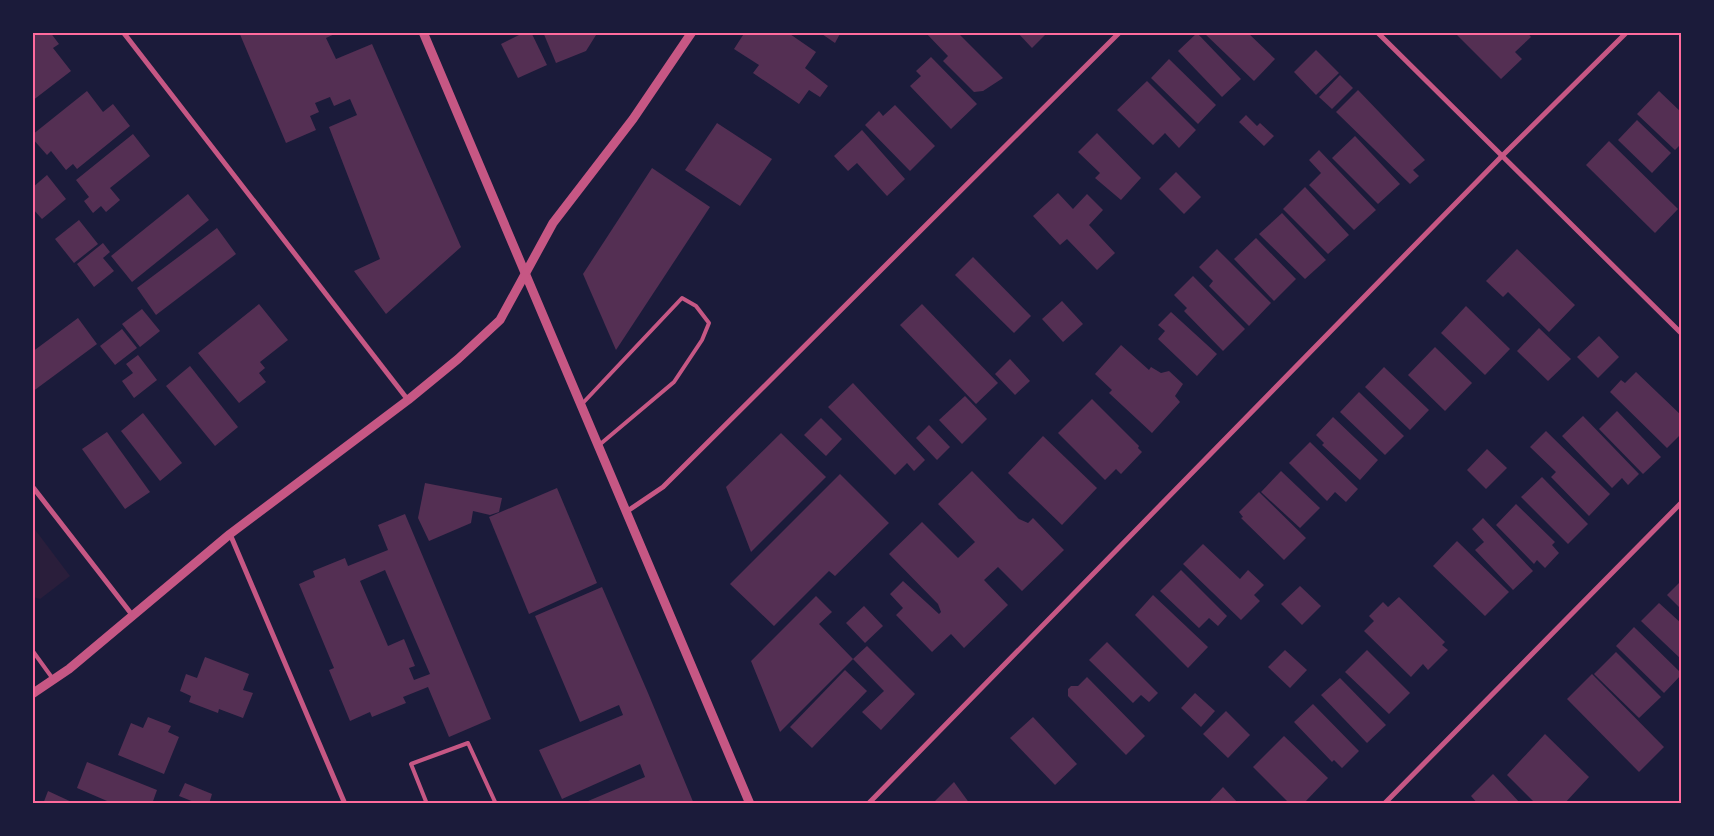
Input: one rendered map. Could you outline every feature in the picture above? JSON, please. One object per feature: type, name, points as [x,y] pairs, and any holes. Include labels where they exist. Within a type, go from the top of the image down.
[{"type":"street","points":[[124,32],[408,400]]},
{"type":"street","points":[[424,32],[750,804]]},
{"type":"street","points":[[32,694],[69,669],[230,534],[408,400],[458,359],[500,320],[553,224],[633,120],[692,32]]},
{"type":"street","points":[[626,512],[663,487],[1120,32]]},
{"type":"street","points":[[1377,32],[1682,334]]},
{"type":"street","points":[[868,804],[1502,156],[1627,32]]},
{"type":"street","points":[[32,486],[133,616]]},
{"type":"street","points":[[1384,804],[1682,502]]},
{"type":"street","points":[[230,534],[345,804]]},
{"type":"lane","points":[[581,405],[682,298],[696,306],[709,324],[702,340],[674,382],[598,446]]},
{"type":"lane","points":[[32,650],[52,679]]},
{"type":"lane","points":[[428,804],[411,764],[468,743],[496,804]]},
{"type":"shaded area","points":[[33,527],[70,576],[40,599],[33,597]]},
{"type":"building","points":[[35,32],[50,32],[59,44],[53,48],[71,71],[32,101],[32,34]]},
{"type":"building","points":[[239,32],[339,32],[326,38],[336,59],[372,44],[461,247],[386,314],[354,271],[380,259],[329,127],[357,115],[350,99],[334,106],[330,97],[315,103],[319,112],[310,116],[316,130],[286,143]]},
{"type":"building","points":[[525,32],[531,32],[547,65],[518,78],[501,44]]},
{"type":"building","points":[[543,32],[595,32],[596,35],[586,51],[556,63]]},
{"type":"building","points":[[745,32],[787,32],[816,52],[805,68],[828,86],[820,97],[809,90],[799,104],[753,73],[759,65],[734,49]]},
{"type":"building","points":[[819,32],[841,32],[835,43]]},
{"type":"building","points":[[925,32],[957,32],[1003,78],[983,91],[974,92],[943,61],[948,56]]},
{"type":"building","points":[[1017,32],[1048,32],[1032,48]]},
{"type":"building","points":[[1203,32],[1247,32],[1275,59],[1254,81]]},
{"type":"building","points":[[1458,32],[1527,32],[1531,37],[1515,52],[1522,59],[1501,79],[1456,34]]},
{"type":"building","points":[[1197,33],[1241,79],[1222,97],[1178,51]]},
{"type":"building","points":[[1316,50],[1339,73],[1316,95],[1294,72]]},
{"type":"building","points":[[931,57],[977,104],[951,129],[910,86],[921,76],[916,71]]},
{"type":"building","points":[[1169,59],[1216,105],[1198,124],[1151,78]]},
{"type":"building","points":[[1340,75],[1353,88],[1332,109],[1319,97]]},
{"type":"building","points":[[1147,81],[1196,130],[1179,148],[1165,133],[1153,145],[1117,110]]},
{"type":"building","points":[[1358,90],[1425,160],[1413,170],[1419,176],[1410,184],[1336,112]]},
{"type":"building","points":[[87,91],[103,112],[113,104],[130,126],[77,169],[73,164],[66,170],[51,151],[47,155],[32,138],[32,135]]},
{"type":"building","points":[[1659,91],[1682,113],[1682,143],[1675,150],[1637,114]]},
{"type":"building","points":[[895,105],[935,146],[910,171],[865,125],[879,111],[883,116]]},
{"type":"building","points":[[1246,115],[1257,126],[1260,123],[1274,136],[1264,146],[1239,122]]},
{"type":"building","points":[[1637,120],[1671,153],[1652,173],[1618,140]]},
{"type":"building","points":[[717,123],[772,159],[740,206],[685,170]]},
{"type":"building","points":[[862,130],[905,179],[887,196],[857,163],[848,171],[834,156]]},
{"type":"building","points":[[1097,133],[1141,178],[1121,200],[1095,178],[1100,173],[1078,152]]},
{"type":"building","points":[[133,134],[150,156],[110,188],[120,200],[106,212],[101,206],[93,213],[84,201],[89,197],[76,180]]},
{"type":"building","points":[[1355,136],[1400,184],[1378,204],[1332,158]]},
{"type":"building","points":[[1609,141],[1678,209],[1655,233],[1586,165]]},
{"type":"building","points":[[1319,150],[1376,210],[1354,230],[1309,185],[1321,173],[1309,160]]},
{"type":"building","points":[[652,168],[710,207],[616,350],[583,274]]},
{"type":"building","points":[[1176,172],[1201,197],[1184,214],[1159,189]]},
{"type":"building","points":[[47,175],[66,199],[42,219],[32,208],[32,188]]},
{"type":"building","points":[[1305,187],[1349,235],[1328,254],[1283,209]]},
{"type":"building","points":[[1058,193],[1073,209],[1087,194],[1103,210],[1089,225],[1115,253],[1097,270],[1067,239],[1060,245],[1033,216]]},
{"type":"building","points":[[188,194],[209,220],[132,282],[111,256]]},
{"type":"building","points":[[1282,213],[1326,260],[1305,279],[1259,234]]},
{"type":"building","points":[[79,220],[98,244],[74,263],[55,239]]},
{"type":"building","points":[[217,228],[236,254],[156,315],[137,288]]},
{"type":"building","points":[[1256,238],[1296,279],[1274,301],[1234,259]]},
{"type":"building","points":[[103,243],[110,252],[103,258],[114,271],[94,287],[77,264]]},
{"type":"building","points":[[1217,249],[1271,303],[1249,326],[1209,286],[1213,281],[1199,267]]},
{"type":"building","points":[[1517,249],[1575,305],[1549,332],[1508,292],[1503,297],[1486,281]]},
{"type":"building","points":[[973,257],[1031,316],[1014,333],[955,275]]},
{"type":"building","points":[[1193,276],[1245,329],[1223,351],[1184,311],[1187,308],[1174,295]]},
{"type":"building","points":[[1062,301],[1083,324],[1063,342],[1042,319]]},
{"type":"building","points":[[259,304],[288,340],[260,362],[265,368],[259,373],[266,382],[239,403],[198,353]]},
{"type":"building","points":[[922,304],[998,383],[976,404],[900,325]]},
{"type":"building","points":[[1466,306],[1510,349],[1485,375],[1441,333]]},
{"type":"building","points":[[142,309],[160,331],[140,347],[122,324]]},
{"type":"building","points":[[1171,312],[1217,354],[1197,376],[1158,339],[1165,331],[1158,325]]},
{"type":"building","points":[[78,318],[97,344],[32,392],[32,352]]},
{"type":"building","points":[[1539,328],[1571,359],[1548,381],[1517,351]]},
{"type":"building","points":[[122,329],[137,348],[115,365],[100,346]]},
{"type":"building","points":[[1599,336],[1619,357],[1598,378],[1577,357]]},
{"type":"building","points":[[1121,345],[1149,370],[1151,367],[1161,373],[1169,371],[1183,384],[1175,396],[1180,402],[1152,433],[1109,393],[1112,390],[1095,374]]},
{"type":"building","points":[[1435,347],[1472,383],[1445,411],[1408,375]]},
{"type":"building","points":[[138,355],[157,380],[134,398],[122,381],[133,373],[126,364]]},
{"type":"building","points":[[1010,359],[1030,381],[1015,395],[995,374]]},
{"type":"building","points":[[190,366],[238,427],[215,446],[166,386]]},
{"type":"building","points":[[1384,367],[1429,410],[1410,430],[1365,387]]},
{"type":"building","points":[[1636,372],[1682,416],[1682,433],[1667,448],[1610,392],[1621,380],[1625,383]]},
{"type":"building","points":[[853,383],[925,460],[914,471],[907,463],[895,475],[828,407]]},
{"type":"building","points":[[1359,392],[1404,436],[1385,455],[1340,412]]},
{"type":"building","points":[[965,396],[987,419],[962,444],[939,420]]},
{"type":"building","points":[[1092,399],[1139,446],[1138,448],[1142,452],[1121,474],[1116,469],[1105,480],[1058,433]]},
{"type":"building","points":[[1617,411],[1661,457],[1643,474],[1599,429]]},
{"type":"building","points":[[143,413],[182,463],[160,481],[121,431]]},
{"type":"building","points":[[1583,416],[1639,474],[1628,485],[1622,478],[1612,488],[1562,436]]},
{"type":"building","points":[[1333,417],[1378,460],[1360,480],[1322,445],[1324,443],[1316,435]]},
{"type":"building","points":[[821,418],[842,439],[826,456],[804,435]]},
{"type":"building","points":[[929,425],[950,447],[937,460],[916,438]]},
{"type":"building","points":[[1546,431],[1610,494],[1589,516],[1551,477],[1556,472],[1530,447]]},
{"type":"building","points":[[107,432],[150,492],[125,509],[82,449]]},
{"type":"building","points":[[781,433],[826,477],[751,552],[726,487]]},
{"type":"building","points":[[1043,436],[1097,488],[1062,525],[1008,473]]},
{"type":"building","points":[[1310,442],[1358,489],[1346,502],[1335,492],[1327,501],[1289,463]]},
{"type":"building","points":[[1487,449],[1507,468],[1486,489],[1467,470]]},
{"type":"building","points":[[972,471],[1019,519],[1028,523],[1033,518],[1064,550],[1022,591],[998,567],[984,580],[1008,605],[964,648],[951,634],[932,652],[896,615],[903,608],[890,594],[903,581],[939,614],[941,612],[938,604],[889,554],[922,522],[958,558],[975,542],[938,504]]},
{"type":"building","points":[[1281,471],[1320,508],[1300,528],[1261,492]]},
{"type":"building","points":[[840,474],[889,523],[835,576],[829,571],[774,626],[730,584]]},
{"type":"building","points":[[1542,477],[1588,524],[1568,544],[1521,497]]},
{"type":"building","points":[[425,483],[502,498],[499,512],[490,515],[473,511],[471,523],[429,541],[418,518]]},
{"type":"building","points":[[557,488],[597,583],[529,614],[489,517]]},
{"type":"building","points":[[1259,492],[1306,538],[1284,560],[1241,518],[1243,517],[1239,512]]},
{"type":"building","points":[[1516,504],[1555,542],[1552,545],[1559,553],[1545,568],[1537,560],[1534,564],[1496,525]]},
{"type":"building","points":[[405,514],[491,719],[449,737],[428,687],[403,697],[406,703],[372,717],[370,712],[350,721],[329,670],[334,668],[299,584],[315,577],[313,571],[345,558],[348,566],[388,550],[378,525]],"holes":[[[385,570],[430,674],[414,680],[409,668],[415,666],[404,639],[388,646],[360,581]]]},
{"type":"building","points":[[1483,518],[1533,571],[1513,590],[1475,550],[1484,542],[1472,529]]},
{"type":"building","points":[[1457,541],[1509,592],[1485,616],[1433,566]]},
{"type":"building","points":[[1203,544],[1240,579],[1248,570],[1264,585],[1254,595],[1260,601],[1241,620],[1183,564]]},
{"type":"building","points":[[1181,570],[1227,616],[1218,626],[1209,618],[1199,628],[1160,591]]},
{"type":"building","points":[[1682,580],[1682,610],[1667,595]]},
{"type":"building","points":[[1300,586],[1321,606],[1302,625],[1281,604]]},
{"type":"building","points":[[602,587],[694,804],[581,804],[645,777],[640,764],[562,799],[539,750],[623,715],[619,705],[580,722],[535,616]]},
{"type":"building","points":[[1153,595],[1208,647],[1188,668],[1135,615]]},
{"type":"building","points":[[816,596],[832,612],[819,624],[853,659],[780,732],[751,661]]},
{"type":"building","points":[[1399,597],[1445,642],[1442,645],[1448,650],[1428,670],[1423,664],[1411,677],[1364,631],[1374,621],[1369,616],[1383,602],[1388,607]]},
{"type":"building","points":[[1659,603],[1682,624],[1682,660],[1641,621]]},
{"type":"building","points":[[864,606],[883,626],[865,643],[846,623]]},
{"type":"building","points":[[1634,627],[1682,674],[1664,693],[1616,646]]},
{"type":"building","points":[[1107,642],[1158,693],[1149,702],[1141,695],[1133,703],[1089,660]]},
{"type":"building","points":[[867,646],[915,694],[881,730],[862,712],[884,691],[853,659]]},
{"type":"building","points":[[1285,650],[1307,670],[1290,688],[1268,667]]},
{"type":"building","points":[[1367,650],[1410,693],[1389,714],[1345,672]]},
{"type":"building","points":[[1616,652],[1661,697],[1639,718],[1594,674]]},
{"type":"building","points":[[205,657],[249,674],[243,690],[253,693],[243,718],[219,709],[218,713],[189,702],[191,696],[180,691],[186,674],[197,678]]},
{"type":"building","points":[[845,670],[867,691],[812,748],[790,727]]},
{"type":"building","points":[[1592,674],[1664,747],[1639,772],[1567,699]]},
{"type":"building","points":[[1087,677],[1145,736],[1126,755],[1068,696],[1068,689],[1071,686],[1078,686]]},
{"type":"building","points":[[1340,678],[1386,725],[1367,743],[1321,695]]},
{"type":"building","points":[[1195,693],[1215,711],[1201,727],[1181,708]]},
{"type":"building","points":[[1313,704],[1359,751],[1342,768],[1334,760],[1332,762],[1294,722]]},
{"type":"building","points":[[1226,711],[1250,735],[1228,758],[1203,734]]},
{"type":"building","points":[[148,717],[171,726],[168,732],[179,737],[164,774],[118,755],[131,723],[143,728]]},
{"type":"building","points":[[1033,717],[1077,764],[1055,785],[1010,738]]},
{"type":"building","points":[[1545,734],[1589,777],[1564,804],[1536,804],[1507,775]]},
{"type":"building","points":[[1284,736],[1328,778],[1303,804],[1290,804],[1253,767]]},
{"type":"building","points":[[87,762],[157,790],[152,804],[114,804],[77,788]]},
{"type":"building","points":[[1493,774],[1521,804],[1478,804],[1471,796]]},
{"type":"building","points":[[954,782],[970,804],[932,804]]},
{"type":"building","points":[[185,783],[212,794],[209,804],[199,804],[179,796]]},
{"type":"building","points":[[1223,787],[1239,804],[1207,804]]},
{"type":"building","points":[[48,791],[76,804],[43,804]]}]
